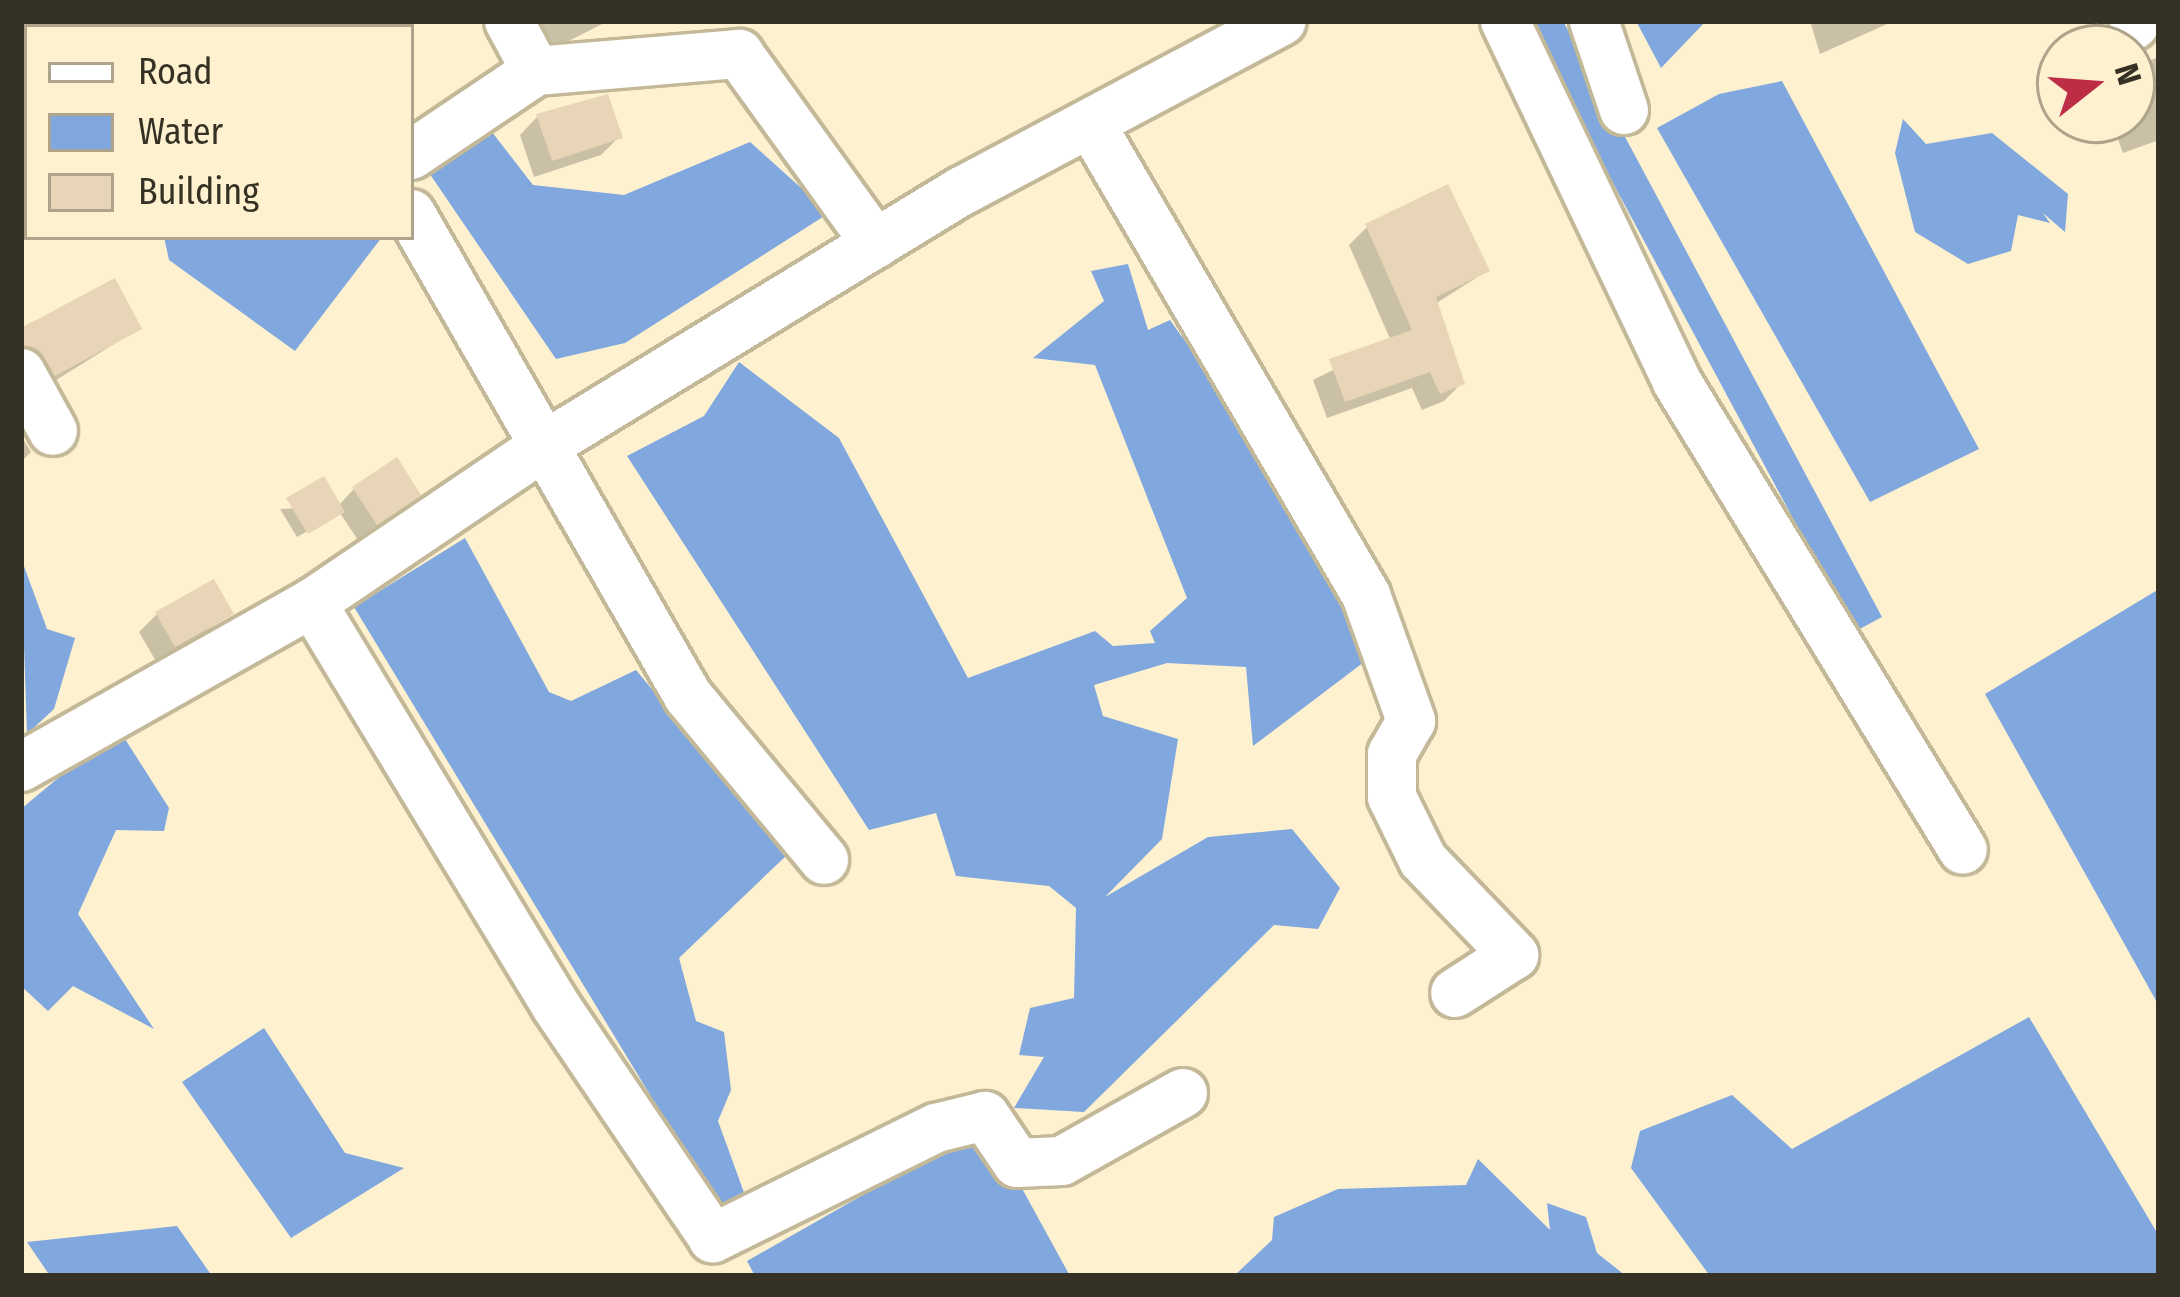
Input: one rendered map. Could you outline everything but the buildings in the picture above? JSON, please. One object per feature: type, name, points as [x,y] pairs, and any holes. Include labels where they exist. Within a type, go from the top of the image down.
[{"type":"street","points":[[509,21],[536,71]]},
{"type":"street","points":[[21,766],[312,603],[547,444],[876,244],[1282,21]]},
{"type":"street","points":[[1505,21],[1677,382],[1963,850]]},
{"type":"street","points":[[1594,21],[1624,110]]},
{"type":"street","points":[[414,153],[536,71],[739,54],[876,244]]},
{"type":"street","points":[[1093,128],[1366,595],[1412,721],[1392,754],[1392,797],[1423,860],[1514,956],[1455,993]]},
{"type":"street","points":[[414,219],[688,696],[824,860]]},
{"type":"street","points":[[21,373],[53,431]]},
{"type":"street","points":[[312,603],[556,1006],[713,1238],[935,1127],[985,1115],[1017,1163],[1062,1161],[1183,1093]]},
{"type":"water","points":[[1526,21],[1563,21],[1882,617],[1854,632]]},
{"type":"water","points":[[1636,21],[1706,21],[1661,68]]},
{"type":"water","points":[[1782,81],[1979,449],[1870,502],[1657,128],[1719,94]]},
{"type":"water","points":[[1903,119],[1926,144],[1992,133],[2068,194],[2065,232],[2043,213],[2050,223],[2018,215],[2011,251],[1968,264],[1915,232],[1895,153]]},
{"type":"water","points":[[488,127],[533,185],[624,195],[750,142],[829,213],[625,343],[556,359],[425,167]]},
{"type":"water","points":[[165,240],[380,240],[295,351],[169,260]]},
{"type":"water","points":[[1128,264],[1148,330],[1170,320],[1366,596],[1368,659],[1253,746],[1246,667],[1167,663],[1094,685],[1103,716],[1178,739],[1162,839],[1105,897],[1208,837],[1292,829],[1340,888],[1318,929],[1274,925],[1084,1112],[1014,1108],[1044,1057],[1019,1055],[1030,1008],[1074,998],[1076,908],[1049,886],[956,876],[936,813],[869,830],[627,456],[704,416],[739,362],[839,438],[968,678],[1095,631],[1113,646],[1155,643],[1150,631],[1187,598],[1095,365],[1033,358],[1104,301],[1091,271]]},
{"type":"water","points":[[465,538],[549,692],[571,701],[636,670],[788,854],[679,958],[696,1021],[724,1032],[731,1090],[718,1121],[750,1209],[729,1225],[354,607]]},
{"type":"water","points":[[21,558],[47,629],[75,638],[54,709],[27,734]]},
{"type":"water","points":[[2159,589],[2159,1006],[1985,694]]},
{"type":"water","points":[[118,728],[169,808],[164,831],[116,830],[78,914],[154,1029],[73,986],[48,1011],[21,986],[21,809]]},
{"type":"water","points":[[2029,1017],[2159,1236],[2159,1276],[1710,1276],[1631,1168],[1640,1131],[1732,1095],[1792,1149]]},
{"type":"water","points":[[264,1028],[345,1153],[404,1168],[291,1238],[182,1082]]},
{"type":"water","points":[[963,1138],[1001,1150],[1070,1276],[755,1276],[747,1261]]},
{"type":"water","points":[[1478,1159],[1550,1230],[1547,1203],[1586,1217],[1597,1253],[1626,1276],[1234,1276],[1272,1240],[1274,1217],[1338,1189],[1466,1185]]},
{"type":"water","points":[[177,1226],[212,1276],[50,1276],[27,1242]]}]
